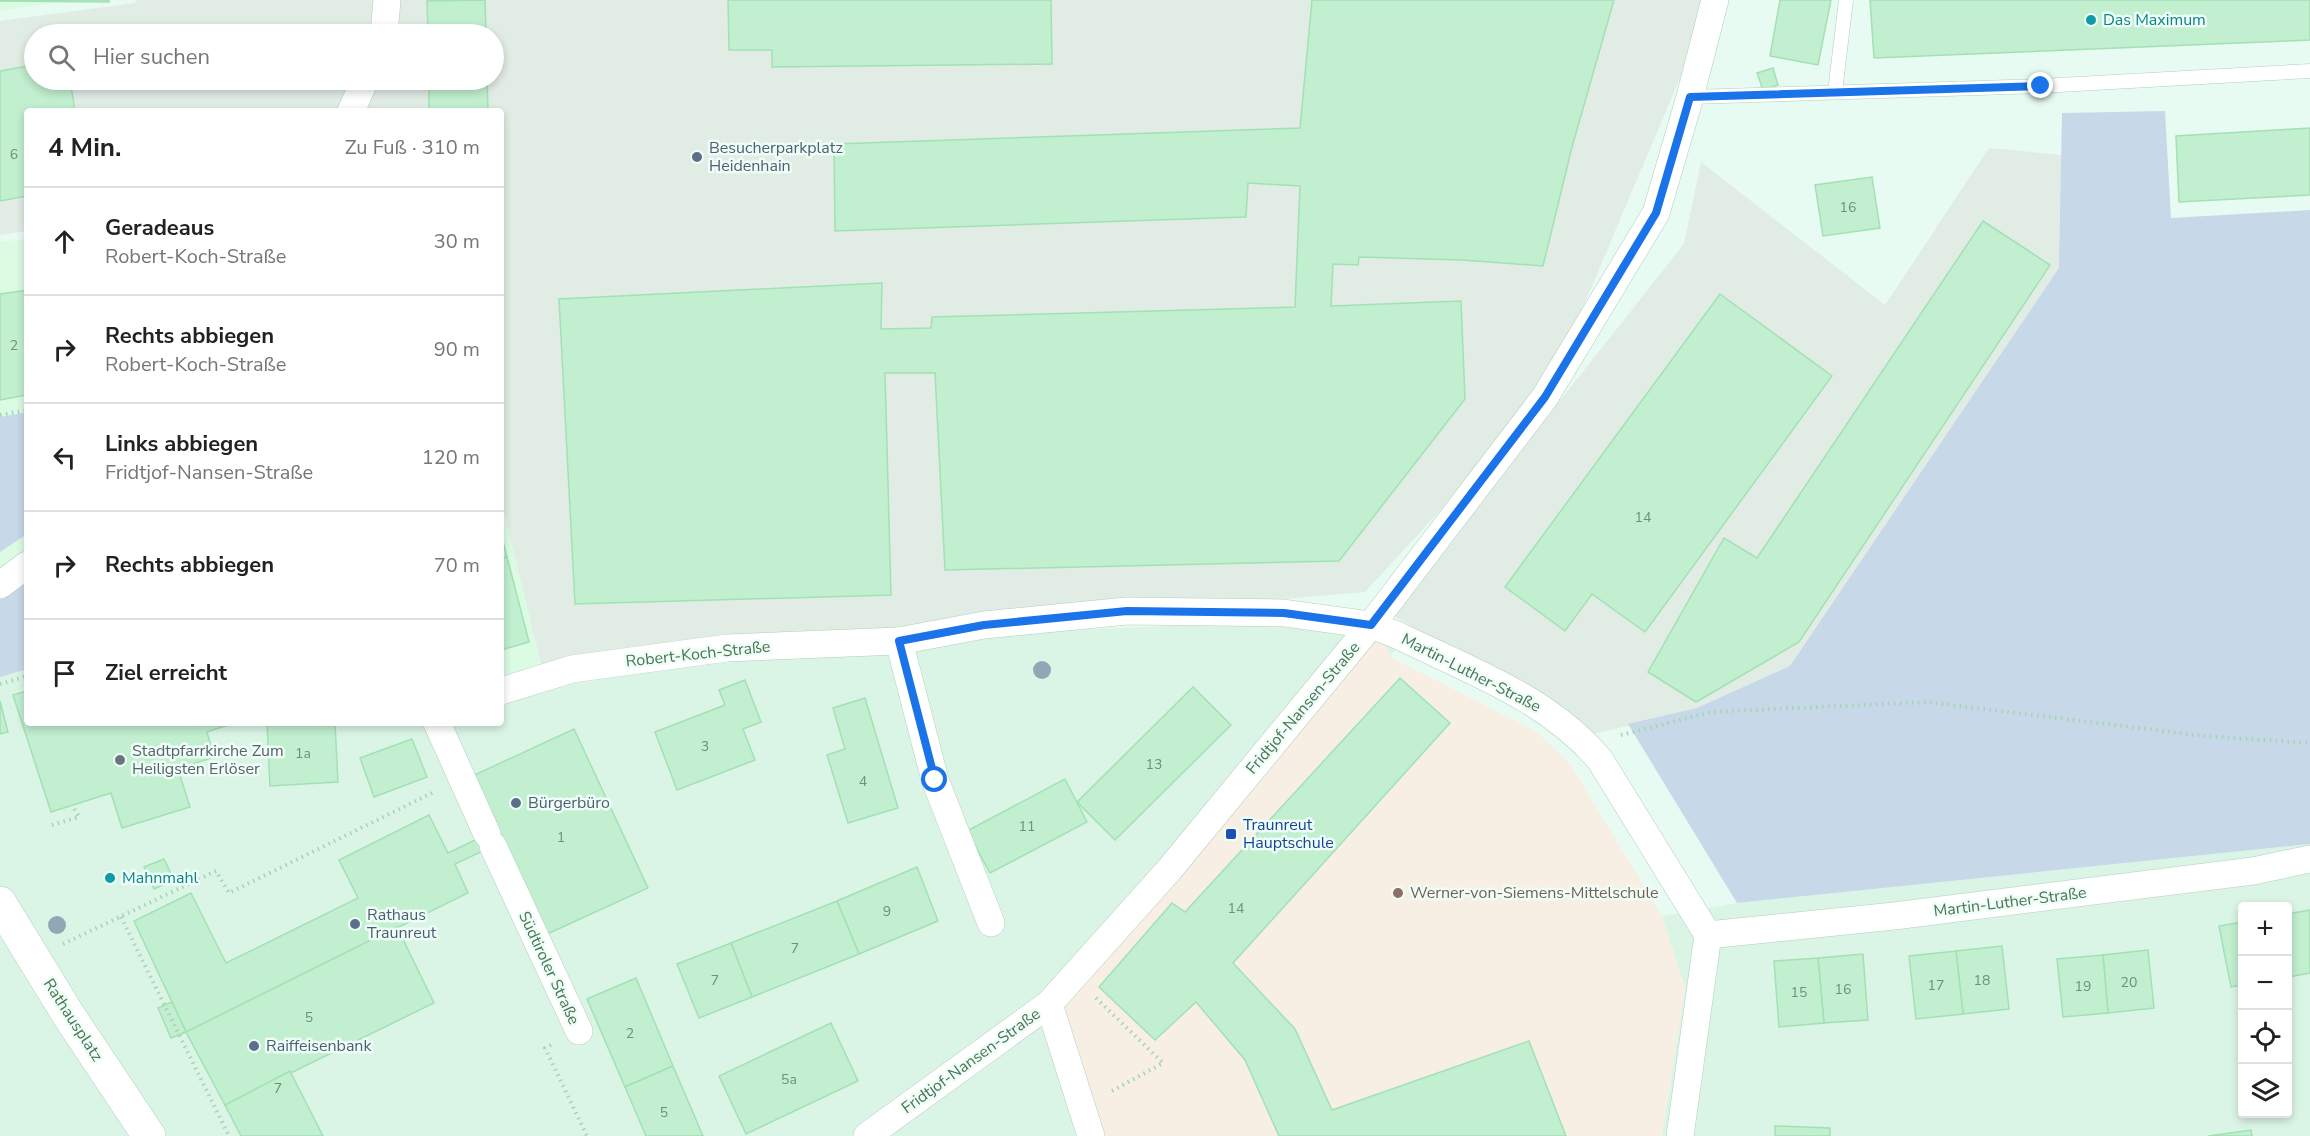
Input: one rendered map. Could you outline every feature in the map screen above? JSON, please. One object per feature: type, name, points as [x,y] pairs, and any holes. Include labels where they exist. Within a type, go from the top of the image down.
[{"type":"main road","name":"Rathausplatz","points":[[0,903],[69,1016],[149,1136]]},
{"type":"street","points":[[385,24],[387,0]]},
{"type":"street","name":"Fridtjof-Nansen-Straße","points":[[867,1136],[1049,1004],[1169,870],[1371,625],[1545,397],[1656,213],[1690,97],[1715,0]]},
{"type":"street","points":[[352,108],[360,90]]},
{"type":"street","points":[[0,585],[24,567]]},
{"type":"street","name":"Robert-Koch-Straße","points":[[504,689],[572,669],[727,648],[899,641],[984,625],[1127,611],[1284,613],[1371,625]]},
{"type":"street","name":"Martin-Luther-Straße","points":[[1371,625],[1397,635],[1520,696],[1545,710],[1579,736],[1600,760],[1708,935],[1894,916],[2253,871],[2310,859]]},
{"type":"street","points":[[899,641],[935,780],[992,923]]},
{"type":"street","name":"Südtiroler Straße","points":[[438,726],[579,1031]]},
{"type":"street","points":[[1680,1136],[1708,935]]},
{"type":"street","points":[[1049,1004],[1091,1136]]},
{"type":"lane","points":[[1835,92],[1846,0]]},
{"type":"lane","points":[[1690,97],[2041,86],[2310,71]]},
{"type":"path","points":[[0,415],[24,411]]},
{"type":"path","points":[[0,684],[24,677]]},
{"type":"path","points":[[1591,749],[1605,739],[1712,712],[1927,702],[2203,736],[2310,743]]},
{"type":"path","points":[[34,958],[216,871],[229,893],[462,778]]},
{"type":"path","points":[[52,825],[79,816],[72,805]]},
{"type":"path","points":[[121,917],[229,1136]]},
{"type":"path","points":[[1081,1108],[1163,1063],[1095,998]]},
{"type":"path","name":"Südtiroler Straße","points":[[579,1031],[545,1048],[587,1136]]},
{"type":"shaded area","points":[[0,0],[76,0],[0,11]]},
{"type":"shaded area","points":[[136,0],[1713,0],[1545,397],[1365,592],[984,625],[543,672],[504,512],[504,108],[24,108],[24,231],[0,235],[0,21],[135,3]]},
{"type":"shaded area","points":[[2165,111],[2171,218],[2310,210],[2310,844],[1737,903],[1628,724],[1697,708],[1790,666],[2059,268],[2062,113]]},
{"type":"shaded area","points":[[1989,148],[2134,162],[1791,668],[1698,709],[1589,735],[1391,614],[1684,244],[1701,162],[1885,305]]},
{"type":"shaded area","points":[[24,239],[24,566],[0,585],[0,242]]},
{"type":"shaded area","points":[[24,413],[24,536],[0,552],[0,417]]},
{"type":"shaded area","points":[[504,512],[543,672],[504,686]]},
{"type":"shaded area","points":[[24,567],[24,726],[504,726],[504,686],[543,672],[984,633],[1282,622],[1400,645],[1071,1018],[1123,1136],[0,1136],[0,585]]},
{"type":"shaded area","points":[[24,578],[24,670],[0,677],[0,596]]},
{"type":"shaded area","name":"Werner-von-Siemens-Mittelschule","points":[[1371,625],[1394,659],[1536,731],[1569,762],[1662,916],[1685,988],[1662,1136],[1092,1136],[1049,1004]]},
{"type":"shaded area","points":[[2310,844],[2310,1136],[1662,1136],[1685,988],[1662,916],[1737,903]]},
{"type":"building","points":[[109,0],[109,2],[0,1]]},
{"type":"building","points":[[485,0],[486,24],[428,24],[427,1]]},
{"type":"building","points":[[728,0],[1051,0],[1052,64],[772,67],[772,50],[729,50]]},
{"type":"building","points":[[1312,0],[1614,0],[1572,147],[1543,266],[1462,260],[1359,257],[1358,265],[1333,264],[1331,306],[1461,301],[1465,399],[1339,561],[945,570],[935,373],[885,373],[891,595],[575,604],[559,299],[882,283],[881,329],[931,328],[932,317],[1295,307],[1300,186],[1248,183],[1246,217],[835,231],[834,144],[1300,128]]},
{"type":"building","points":[[1780,0],[1831,0],[1818,65],[1770,56]]},
{"type":"building","name":"Das Maximum","points":[[1870,0],[2310,0],[2310,40],[1874,58]]},
{"type":"building","points":[[24,67],[24,90],[72,90],[75,108],[24,108],[24,197],[0,201],[0,71]]},
{"type":"building","points":[[1773,68],[1778,85],[1763,90],[1757,73]]},
{"type":"building","points":[[429,90],[487,90],[488,108],[429,108]]},
{"type":"building","points":[[2310,128],[2310,195],[2179,202],[2176,136]]},
{"type":"building","points":[[1872,177],[1880,228],[1823,236],[1815,185]]},
{"type":"building","points":[[1983,221],[2050,265],[1799,642],[1696,702],[1648,672],[1724,538],[1757,558]]},
{"type":"building","points":[[24,290],[24,396],[0,400],[0,294]]},
{"type":"building","points":[[1720,294],[1832,376],[1645,632],[1592,594],[1565,631],[1505,587]]},
{"type":"building","points":[[507,557],[529,642],[504,649],[504,558]]},
{"type":"building","points":[[1400,678],[1450,723],[1233,963],[1295,1029],[1332,1110],[1529,1041],[1566,1136],[1279,1136],[1245,1060],[1196,1002],[1155,1040],[1099,987],[1172,903],[1185,912]]},
{"type":"building","points":[[745,680],[761,722],[743,729],[755,760],[677,790],[655,732],[725,705],[719,690]]},
{"type":"building","points":[[1193,687],[1231,725],[1115,840],[1077,802]]},
{"type":"building","name":"Stadtpfarrkirche Zum Heiligsten Erlöser","points":[[24,692],[24,726],[225,726],[207,732],[214,757],[178,769],[190,807],[122,828],[111,793],[51,812],[13,695]]},
{"type":"building","points":[[865,698],[898,808],[848,823],[827,755],[845,749],[833,708]]},
{"type":"building","points":[[0,701],[8,732],[0,734]]},
{"type":"building","points":[[267,726],[335,726],[338,782],[270,786]]},
{"type":"building","points":[[574,729],[648,888],[543,936],[470,777]]},
{"type":"building","points":[[412,739],[427,777],[374,797],[360,758]]},
{"type":"building","points":[[1065,779],[1087,822],[990,873],[967,831]]},
{"type":"building","name":"Rathaus Traunreut","points":[[429,815],[448,853],[494,831],[500,843],[455,864],[468,893],[186,1032],[134,921],[191,893],[226,963],[358,898],[339,860]]},
{"type":"building","points":[[164,859],[174,880],[154,889],[144,867]]},
{"type":"building","points":[[917,867],[938,921],[859,954],[837,901]]},
{"type":"building","points":[[837,901],[859,954],[752,997],[731,943]]},
{"type":"building","points":[[2310,910],[2310,973],[2292,976],[2292,956],[2292,913]]},
{"type":"building","points":[[2238,923],[2238,986],[2231,987],[2219,926]]},
{"type":"building","points":[[397,927],[434,1003],[225,1105],[186,1032]]},
{"type":"building","points":[[731,943],[752,997],[699,1018],[677,964]]},
{"type":"building","points":[[2002,946],[2009,1009],[1963,1014],[1956,951]]},
{"type":"building","points":[[2148,950],[2154,1008],[2108,1013],[2103,955]]},
{"type":"building","points":[[1956,951],[1963,1014],[1916,1019],[1909,956]]},
{"type":"building","points":[[1863,954],[1868,1020],[1824,1023],[1818,958]]},
{"type":"building","points":[[2103,955],[2108,1013],[2063,1017],[2057,959]]},
{"type":"building","points":[[1818,958],[1824,1023],[1779,1027],[1774,961]]},
{"type":"building","points":[[636,978],[673,1066],[625,1087],[587,999]]},
{"type":"building","points":[[172,1002],[186,1032],[171,1038],[158,1008]]},
{"type":"building","points":[[831,1023],[858,1081],[746,1134],[719,1076]]},
{"type":"building","points":[[673,1066],[703,1136],[646,1136],[625,1087]]},
{"type":"building","points":[[290,1071],[323,1136],[241,1136],[225,1105]]},
{"type":"building","points":[[1775,1126],[1830,1128],[1830,1136],[1775,1136]]},
{"type":"building","points":[[2251,1130],[2252,1136],[2208,1136]]},
{"type":"place","name":"Das Maximum","points":[[2091,20]]},
{"type":"place","name":"Besucherparkplatz Heidenhain","points":[[697,157]]},
{"type":"place","name":"Stadtpfarrkirche Zum Heiligsten Erlöser","points":[[120,760]]},
{"type":"place","name":"Bürgerbüro","points":[[516,803]]},
{"type":"place","name":"Traunreut Hauptschule","points":[[1231,834]]},
{"type":"place","name":"Mahnmahl","points":[[110,878]]},
{"type":"place","name":"Werner-von-Siemens-Mittelschule","points":[[1398,893]]},
{"type":"place","name":"Rathaus Traunreut","points":[[355,924]]},
{"type":"place","name":"Raiffeisenbank","points":[[254,1046]]},
{"type":"route","points":[[935,780],[899,641],[984,625],[1127,611],[1284,613],[1371,625],[1545,397],[1656,213],[1690,97],[2041,86]]}]
